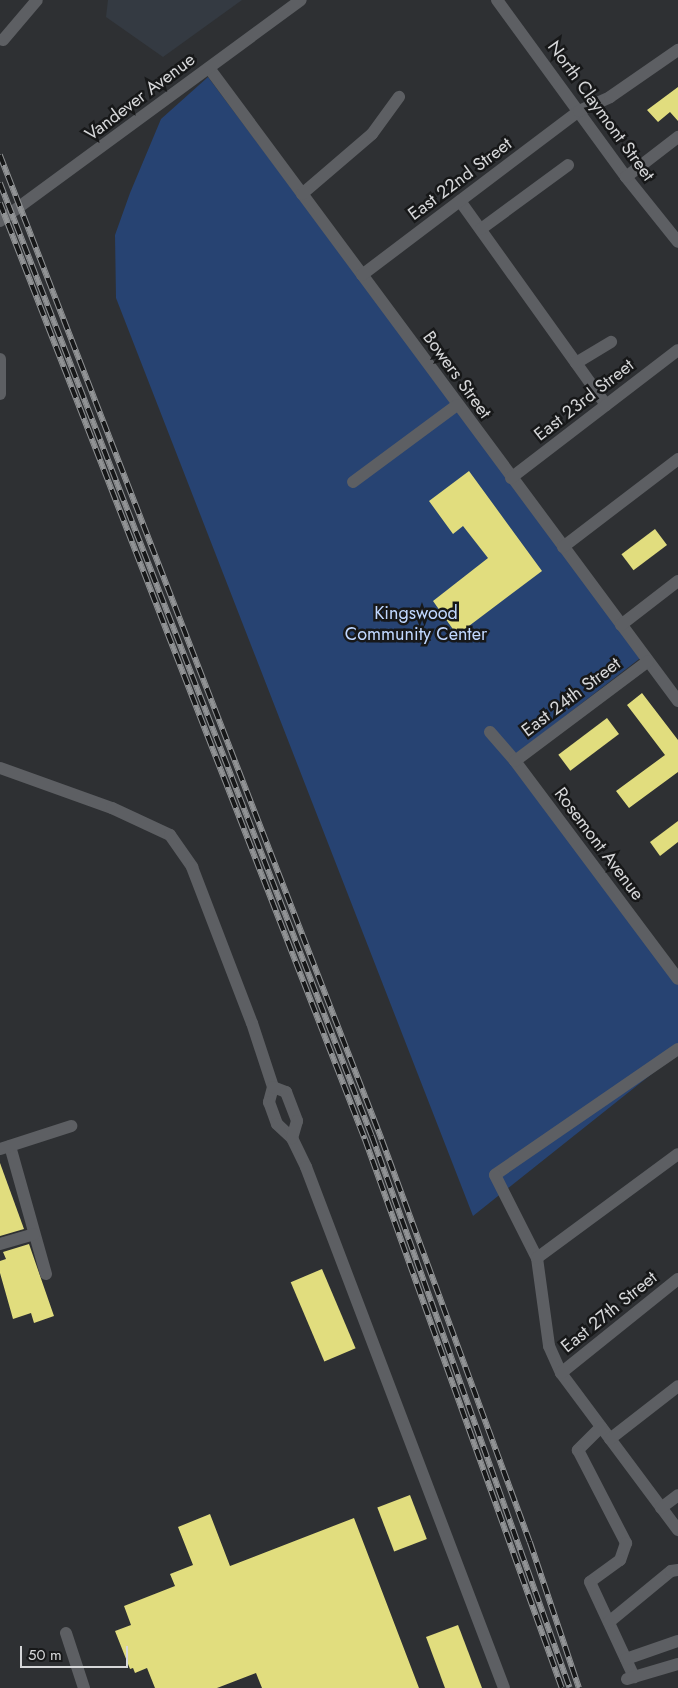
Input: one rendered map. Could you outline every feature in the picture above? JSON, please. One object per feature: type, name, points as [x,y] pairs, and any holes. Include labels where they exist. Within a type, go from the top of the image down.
[{"type":"street","points":[[3,40],[37,0]]},
{"type":"street","name":"Vandever Avenue","points":[[0,222],[301,0]]},
{"type":"street","name":"North Claymont Street","points":[[497,0],[580,111],[626,177],[678,242]]},
{"type":"street","name":"East 22nd Street","points":[[362,275],[580,111],[610,96],[678,50]]},
{"type":"street","name":"Bowers Street","points":[[209,68],[678,701]]},
{"type":"street","points":[[302,194],[372,134],[399,97]]},
{"type":"street","points":[[626,177],[678,137]]},
{"type":"street","points":[[481,229],[568,165]]},
{"type":"street","points":[[460,200],[606,405]]},
{"type":"street","points":[[576,363],[611,342]]},
{"type":"street","name":"East 23rd Street","points":[[511,478],[678,350]]},
{"type":"street","points":[[0,359],[0,394]]},
{"type":"street","points":[[353,482],[458,405]]},
{"type":"street","points":[[563,547],[678,459]]},
{"type":"street","points":[[621,625],[678,582]]},
{"type":"street","name":"East 24th Street","points":[[515,761],[648,662]]},
{"type":"street","name":"Rosemont Avenue","points":[[490,732],[515,761],[678,979]]},
{"type":"street","points":[[0,768],[112,808],[170,835],[188,861],[204,897],[273,1087],[269,1102],[277,1124],[292,1138],[306,1168],[504,1688]]},
{"type":"street","points":[[678,1049],[494,1175],[537,1258],[549,1346],[561,1372],[678,1530]]},
{"type":"street","points":[[273,1087],[286,1092],[297,1122],[292,1138]]},
{"type":"street","points":[[46,1274],[5,1147],[71,1126]]},
{"type":"street","points":[[537,1258],[678,1154]]},
{"type":"street","points":[[0,1244],[34,1234]]},
{"type":"street","name":"East 27th Street","points":[[561,1372],[678,1279]]},
{"type":"street","points":[[610,1439],[678,1386]]},
{"type":"street","points":[[601,1427],[578,1450],[626,1543],[620,1560],[590,1582],[626,1660],[631,1678],[678,1664]]},
{"type":"street","points":[[661,1508],[678,1495]]},
{"type":"street","points":[[608,1622],[671,1571],[678,1570]]},
{"type":"street","points":[[66,1633],[84,1688]]},
{"type":"street","points":[[626,1660],[678,1641]]},
{"type":"shaded area","points":[[108,0],[242,0],[163,57],[106,17]]},
{"type":"green space","name":"Kingswood Community Center","points":[[208,77],[643,656],[512,757],[678,979],[678,1053],[473,1216],[116,298],[115,235],[130,193],[161,119]]},
{"type":"building","points":[[678,87],[678,121],[670,112],[658,122],[647,110]]},
{"type":"building","name":"Kingswood Community Center","points":[[469,471],[542,571],[457,635],[433,601],[488,558],[463,526],[453,534],[429,501]]},
{"type":"building","points":[[655,529],[667,545],[633,570],[621,554]]},
{"type":"building","points":[[642,693],[678,740],[678,772],[629,808],[616,791],[665,755],[627,705]]},
{"type":"building","points":[[607,718],[619,734],[570,771],[558,755]]},
{"type":"building","points":[[678,821],[678,842],[660,856],[650,842]]},
{"type":"building","points":[[0,1163],[24,1229],[0,1236]]},
{"type":"building","points":[[29,1244],[54,1316],[34,1323],[31,1313],[13,1319],[0,1273],[0,1261],[6,1259],[3,1252]]},
{"type":"building","points":[[322,1269],[356,1348],[324,1361],[291,1282]]},
{"type":"building","points":[[410,1495],[427,1539],[394,1551],[377,1508]]},
{"type":"building","points":[[210,1514],[230,1566],[354,1518],[419,1688],[262,1688],[256,1673],[217,1688],[155,1688],[147,1668],[135,1673],[133,1668],[130,1669],[115,1631],[131,1625],[124,1606],[175,1586],[170,1574],[193,1565],[178,1527]]},
{"type":"building","points":[[458,1625],[482,1688],[445,1688],[426,1637]]},
{"type":"railway","points":[[0,155],[382,1140],[530,1542],[579,1688]]},
{"type":"railway","points":[[0,183],[372,1136],[570,1688]]},
{"type":"railway","points":[[0,203],[365,1139],[562,1688]]}]
